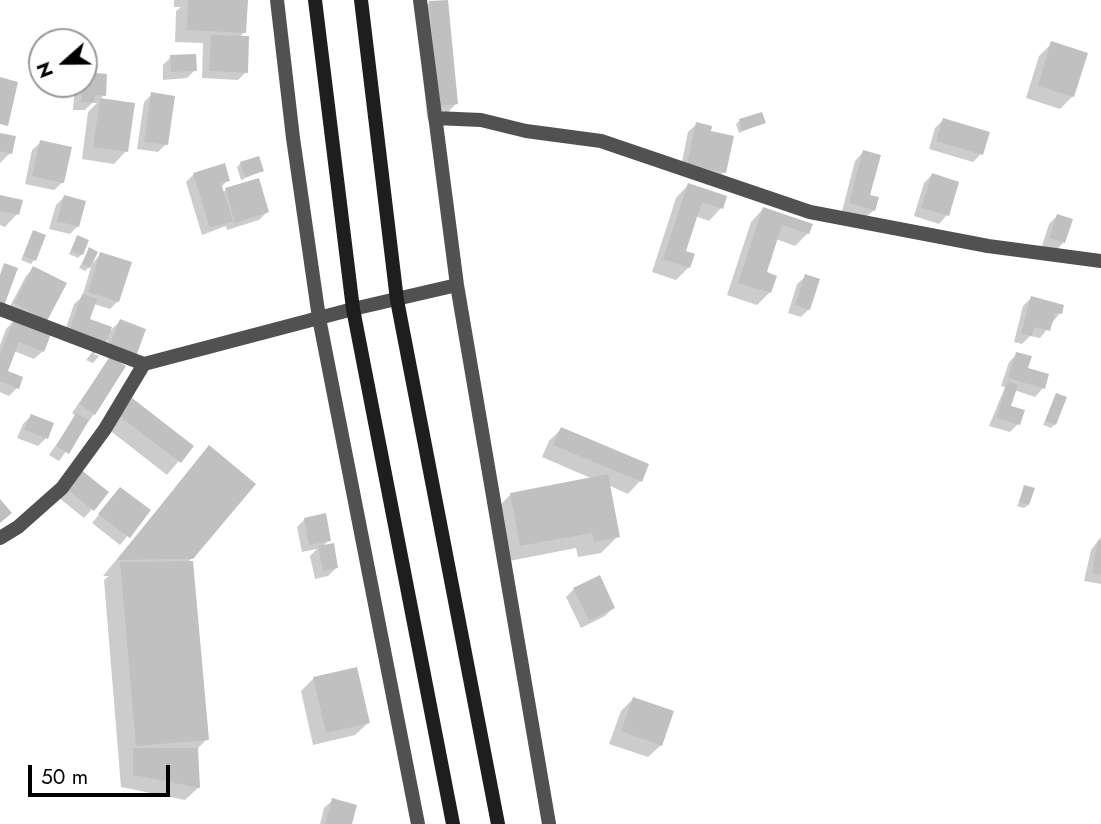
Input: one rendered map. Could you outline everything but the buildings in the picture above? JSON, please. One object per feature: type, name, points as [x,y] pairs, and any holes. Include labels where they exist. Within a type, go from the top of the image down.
[{"type":"main road","points":[[315,0],[353,309],[453,824]]},
{"type":"main road","points":[[361,0],[397,300],[498,824]]},
{"type":"street","points":[[277,0],[293,138],[319,318],[418,824]]},
{"type":"street","points":[[420,0],[457,285],[550,824]]},
{"type":"street","points":[[435,118],[481,120],[526,131],[601,141],[810,212],[988,246],[1101,261]]},
{"type":"street","points":[[0,309],[144,364],[353,309],[457,285]]},
{"type":"street","points":[[0,538],[18,527],[62,488],[105,429],[144,364]]}]
